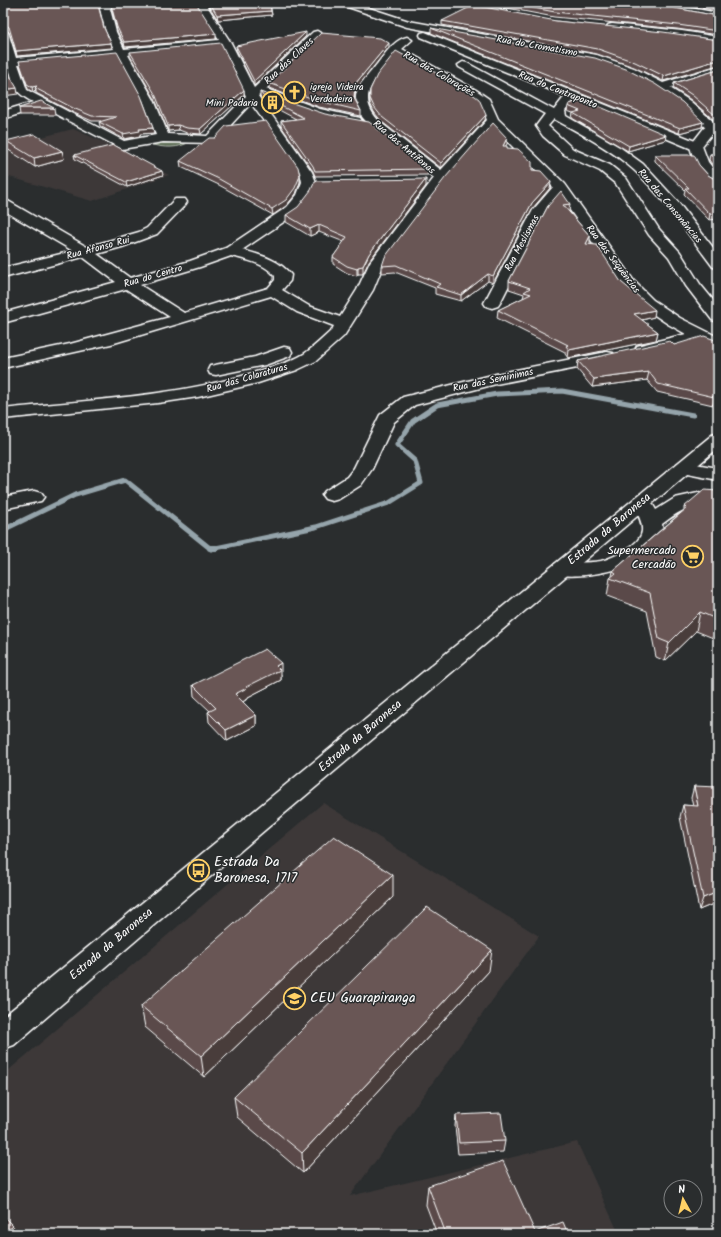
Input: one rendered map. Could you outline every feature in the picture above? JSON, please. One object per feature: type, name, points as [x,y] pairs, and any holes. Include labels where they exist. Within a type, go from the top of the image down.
[{"type":"street","points":[[109,3],[105,9],[106,20],[121,52],[147,95],[163,138]]},
{"type":"street","points":[[200,3],[226,43],[255,93],[306,172],[309,182],[322,182]]},
{"type":"street","name":"Rua do Cromatismo","points":[[345,3],[425,31],[460,32],[597,58],[618,65],[664,86],[716,126]]},
{"type":"street","points":[[465,3],[512,14]]},
{"type":"street","points":[[648,3],[717,16]]},
{"type":"street","points":[[603,26],[682,34],[718,40]]},
{"type":"street","name":"Rua das Antífonas","points":[[425,31],[409,39],[395,49],[363,89],[361,95],[362,104],[366,113],[373,122],[402,144],[440,179]]},
{"type":"street","name":"Rua do Contraponto","points":[[425,31],[696,146]]},
{"type":"street","points":[[3,32],[8,61],[21,89],[27,94],[122,145],[158,151]]},
{"type":"street","name":"Rua das Claves","points":[[193,150],[206,145],[255,93],[317,34]]},
{"type":"street","points":[[8,61],[226,43]]},
{"type":"street","name":"Rua das Colorações","points":[[395,49],[472,92],[484,101],[490,110],[493,120]]},
{"type":"street","name":"Rua das Consonâncias","points":[[454,61],[557,116],[617,151],[638,167],[672,204],[718,264]]},
{"type":"street","points":[[664,86],[718,70]]},
{"type":"street","points":[[255,93],[339,117],[373,122]]},
{"type":"street","points":[[573,95],[559,111],[557,116],[544,122],[542,126],[547,133],[569,152],[605,168],[621,180],[654,232],[675,255],[694,286],[718,317]]},
{"type":"street","points":[[3,115],[18,109],[42,103]]},
{"type":"street","points":[[493,120],[560,187]]},
{"type":"street","name":"Rua das Colaraturas","points":[[3,414],[158,398],[214,388],[252,379],[291,366],[310,357],[341,329],[365,290],[377,262],[440,179],[493,120]]},
{"type":"street","points":[[716,126],[702,136],[696,146],[704,169],[718,182]]},
{"type":"street","points":[[122,145],[163,138],[192,138],[210,140]]},
{"type":"street","points":[[423,180],[440,179]]},
{"type":"street","name":"Rua do Centro","points":[[3,318],[128,284],[195,264],[231,251],[292,210],[303,196],[309,182]]},
{"type":"street","name":"Rua Meslismas","points":[[492,303],[540,210],[551,200],[560,187]]},
{"type":"street","name":"Rua das Sequências","points":[[560,187],[629,284],[647,303],[674,321],[718,344]]},
{"type":"street","name":"Rua Afonso Rui","points":[[3,273],[144,235],[152,231],[180,202]]},
{"type":"street","points":[[3,204],[85,252],[128,284],[182,318]]},
{"type":"street","points":[[3,363],[39,356],[273,292],[282,281],[283,275],[280,270],[271,265],[231,251]]},
{"type":"street","points":[[273,292],[341,329]]},
{"type":"street","points":[[216,370],[259,361],[341,329]]},
{"type":"street","name":"Rua das Seminimas","points":[[332,495],[354,481],[364,469],[386,419],[409,402],[446,390],[640,350],[700,335]]},
{"type":"street","name":"Estrada da Baronesa","points":[[3,1035],[562,569],[647,512],[684,468],[718,439]]},
{"type":"street","points":[[684,468],[718,474]]},
{"type":"street","points":[[3,502],[34,496]]},
{"type":"street","points":[[562,569],[602,567],[626,558],[642,547],[652,534],[647,512],[672,507],[684,500],[695,498],[718,502]]},
{"type":"shaded area","points":[[73,129],[122,150],[169,175],[92,201],[3,175],[3,147]]},
{"type":"shaded area","name":"CEU Guarapiranga","points":[[323,803],[539,936],[350,1196],[577,1142],[619,1234],[3,1234],[3,1075]]},
{"type":"green space","points":[[183,141],[188,143],[171,147],[142,142]]},
{"type":"building","points":[[3,3],[99,3],[98,5],[104,28],[111,43],[16,51],[9,27],[3,23]]},
{"type":"building","points":[[112,3],[196,3],[216,34],[124,42],[117,27],[111,5]]},
{"type":"building","points":[[210,3],[270,3],[271,11],[217,15]]},
{"type":"building","points":[[507,3],[648,3],[718,16],[718,31],[678,25],[555,12]]},
{"type":"building","points":[[697,3],[718,3],[718,7]]},
{"type":"building","points":[[474,5],[556,21],[663,32],[718,40],[718,60],[664,76],[635,62],[598,49],[442,21]]},
{"type":"building","points":[[431,28],[595,58],[626,69],[655,84],[682,102],[703,122],[680,128]]},
{"type":"building","points":[[306,32],[254,81],[236,46]]},
{"type":"building","points":[[321,33],[380,38],[389,43],[355,84],[354,98],[361,111],[319,101],[269,83]]},
{"type":"building","points":[[221,43],[244,90],[200,129],[187,128],[178,125],[168,126],[155,94],[130,52]]},
{"type":"building","points":[[396,51],[467,90],[479,99],[486,115],[441,163],[382,117],[374,107],[370,98],[370,90],[377,75]]},
{"type":"building","points":[[117,52],[141,96],[153,128],[139,129],[140,131],[123,134],[99,122],[116,117],[92,116],[35,88],[37,86],[32,87],[27,84],[19,61]]},
{"type":"building","points":[[3,61],[6,61],[11,78],[17,88],[3,90]]},
{"type":"building","points":[[718,70],[718,115],[716,116],[692,95],[674,83]]},
{"type":"building","points":[[260,92],[325,114],[369,122],[428,169],[315,171],[281,121],[304,118],[264,97]]},
{"type":"building","points":[[584,100],[666,135],[629,146],[573,113],[580,111],[568,106],[569,104]]},
{"type":"building","points":[[41,101],[54,108],[19,108]]},
{"type":"building","points":[[266,121],[298,167],[300,176],[295,188],[286,200],[272,209],[219,179],[180,161],[209,138],[215,138],[226,126]]},
{"type":"building","points":[[493,123],[507,138],[503,146],[518,149],[532,162],[532,170],[541,171],[551,182],[532,203],[493,276],[488,274],[461,295],[436,287],[440,284],[396,265],[382,266],[385,257],[445,178]]},
{"type":"building","points":[[34,134],[62,151],[34,158],[6,141]]},
{"type":"building","points":[[114,145],[162,171],[126,182],[74,155]]},
{"type":"building","points":[[710,154],[718,154],[718,165]]},
{"type":"building","points":[[655,155],[694,155],[699,165],[708,175],[718,181],[718,213],[710,214],[685,188],[689,188]]},
{"type":"building","points":[[426,179],[369,254],[363,266],[358,267],[357,269],[347,266],[333,257],[347,237],[319,225],[310,229],[286,215],[298,207],[311,190],[315,181]]},
{"type":"building","points":[[561,191],[570,204],[563,205],[590,236],[586,244],[597,245],[621,282],[655,310],[634,314],[658,332],[569,350],[566,346],[568,345],[498,310],[531,294],[524,292],[530,288],[509,281],[548,206]]},
{"type":"building","points":[[704,336],[718,341],[718,391],[714,397],[658,384],[649,372],[594,379],[578,361],[670,341],[674,345]]},
{"type":"building","points":[[704,490],[718,491],[718,620],[700,612],[669,643],[659,639],[650,593],[610,578],[616,573],[613,571],[687,508],[684,507]]},
{"type":"building","points":[[265,649],[281,663],[276,666],[280,670],[235,694],[256,715],[226,730],[208,712],[216,708],[193,685]]},
{"type":"building","points":[[694,786],[718,787],[718,892],[703,898],[683,805],[698,806]]},
{"type":"building","points":[[334,836],[393,875],[201,1056],[141,1006]]},
{"type":"building","points":[[427,907],[492,950],[302,1153],[234,1097]]},
{"type":"building","points":[[501,1113],[505,1141],[459,1143],[456,1115]]},
{"type":"building","points":[[503,1161],[535,1232],[563,1222],[568,1234],[446,1234],[428,1186]]},
{"type":"building","points":[[3,1216],[13,1226],[4,1234],[3,1234]]},
{"type":"waterway","points":[[216,548],[316,527],[389,503],[421,483],[415,461],[397,445],[413,421],[437,405],[497,394],[562,391],[693,415]]},
{"type":"waterway","points":[[3,530],[75,495],[125,480],[211,549],[216,548]]},
{"type":"waterway","points":[[210,548],[216,548]]},
{"type":"place","name":"igreja Videira Verdadeira","points":[[295,93]]},
{"type":"place","name":"Mini Padaria","points":[[273,103]]},
{"type":"place","name":"Supermercado Cercadão","points":[[692,557]]},
{"type":"place","name":"Estrada Da Baronesa, 1717","points":[[198,870]]},
{"type":"place","name":"CEU Guarapiranga","points":[[294,998]]}]
